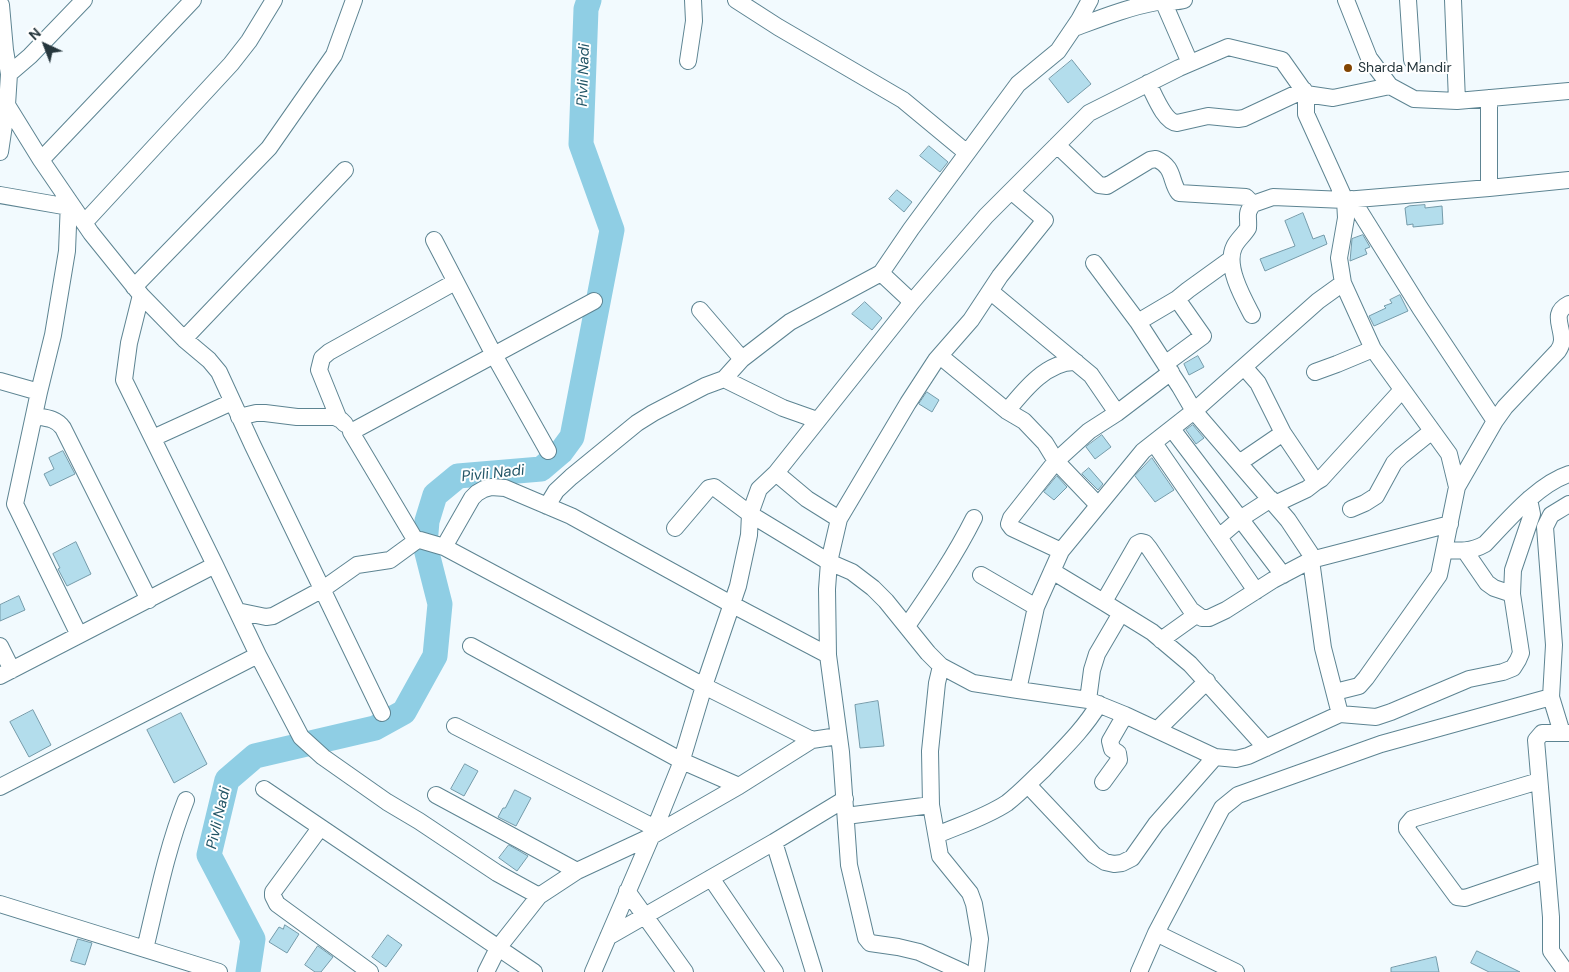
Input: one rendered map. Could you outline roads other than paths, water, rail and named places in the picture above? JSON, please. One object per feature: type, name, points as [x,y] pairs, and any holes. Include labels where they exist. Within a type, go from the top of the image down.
[{"type":"street","points":[[9,74],[30,56],[84,0]]},
{"type":"street","points":[[41,160],[192,0]]},
{"type":"street","points":[[84,223],[231,64],[249,41],[274,0]]},
{"type":"street","points":[[354,0],[334,55],[269,148],[137,291],[124,380],[258,655],[301,737],[323,757],[387,802],[497,873],[540,896]]},
{"type":"street","points":[[688,61],[694,20],[694,0]]},
{"type":"street","points":[[736,0],[778,27],[903,100],[967,152]]},
{"type":"street","points":[[547,506],[556,492],[571,477],[637,424],[653,413],[724,379],[742,359],[790,322],[881,273],[1018,84],[1058,51],[1090,0]]},
{"type":"street","points":[[1074,28],[1117,13],[1163,1],[1177,2],[1184,0]]},
{"type":"street","points":[[1346,0],[1369,58],[1390,86],[1414,100],[1457,101],[1569,91]]},
{"type":"street","points":[[1408,0],[1412,60]]},
{"type":"street","points":[[1453,0],[1457,101]]},
{"type":"street","points":[[1163,1],[1190,63]]},
{"type":"street","points":[[0,152],[7,105],[9,74],[1,3]]},
{"type":"street","points":[[593,972],[682,761],[704,686],[738,586],[750,535],[750,514],[759,489],[776,474],[912,302],[986,216],[1089,113],[1228,46],[1282,60],[1305,92],[1306,114],[1348,199],[1495,421]]},
{"type":"street","points":[[1148,83],[1166,117],[1172,122],[1177,123],[1208,116],[1244,118],[1305,92],[1333,98],[1390,86]]},
{"type":"street","points":[[1489,98],[1489,188]]},
{"type":"street","points":[[7,105],[69,204],[137,291],[184,339],[209,360],[218,372],[382,713]]},
{"type":"street","points":[[1057,145],[1099,185],[1107,186],[1150,160],[1156,159],[1165,165],[1170,172],[1176,190],[1179,193],[1246,197],[1253,204]]},
{"type":"street","points":[[184,339],[345,170]]},
{"type":"street","points":[[1252,315],[1238,286],[1231,258],[1234,244],[1248,228],[1248,210],[1253,204],[1273,197],[1348,199],[1569,180]]},
{"type":"street","points":[[963,972],[919,952],[870,943],[866,938],[849,865],[845,799],[828,655],[826,589],[839,519],[908,402],[940,356],[971,320],[990,291],[1045,220],[1011,191]]},
{"type":"street","points":[[0,195],[69,204]]},
{"type":"street","points":[[1348,199],[1339,258],[1343,283],[1373,349],[1449,454],[1457,487]]},
{"type":"street","points":[[69,204],[67,251],[55,326],[15,504],[79,635]]},
{"type":"street","points":[[434,240],[494,355],[548,451]]},
{"type":"street","points":[[1138,322],[1178,299],[1231,258]]},
{"type":"street","points":[[1094,263],[1138,322],[1194,411],[1288,520],[1310,553],[1323,648],[1340,714]]},
{"type":"street","points":[[881,273],[912,302]]},
{"type":"street","points":[[455,282],[329,352],[322,358],[319,370],[338,417],[351,432],[431,543],[704,686],[812,740]]},
{"type":"street","points":[[1018,690],[1036,607],[1061,551],[1143,451],[1194,411],[1318,302],[1343,283]]},
{"type":"street","points":[[990,291],[1091,375],[1117,413]]},
{"type":"street","points":[[1061,551],[1012,528],[1009,524],[1011,518],[1056,461],[1089,431],[1117,413],[1203,336],[1178,299]]},
{"type":"street","points":[[351,432],[594,301]]},
{"type":"street","points":[[1335,692],[1359,686],[1439,575],[1457,487],[1505,407],[1558,351],[1562,341],[1558,316],[1564,307],[1569,304]]},
{"type":"street","points":[[700,310],[742,359]]},
{"type":"street","points":[[1315,372],[1373,349]]},
{"type":"street","points":[[940,356],[1007,411],[1024,421],[1045,443],[1056,461],[1098,505]]},
{"type":"street","points":[[1007,411],[1023,392],[1049,370],[1060,364],[1076,362]]},
{"type":"street","points":[[1244,367],[1258,383],[1283,433],[1316,482]]},
{"type":"street","points":[[724,379],[783,408],[817,420]]},
{"type":"street","points":[[0,382],[39,392]]},
{"type":"street","points":[[1219,537],[1240,519],[1273,502],[1307,488],[1321,479],[1402,390]]},
{"type":"street","points":[[153,438],[235,409],[297,417],[338,417]]},
{"type":"street","points":[[34,416],[54,419],[63,428],[149,600]]},
{"type":"street","points":[[1172,429],[1283,575]]},
{"type":"street","points":[[1351,509],[1365,504],[1376,496],[1394,463],[1432,431]]},
{"type":"street","points":[[1239,463],[1283,433]]},
{"type":"street","points":[[1154,443],[1256,591]]},
{"type":"street","points":[[776,474],[807,500],[839,519]]},
{"type":"street","points":[[1444,550],[1465,551],[1476,549],[1485,544],[1542,488],[1567,476]]},
{"type":"street","points":[[237,611],[266,617],[273,616],[323,589],[357,565],[390,560],[431,543],[477,493],[491,487],[505,488],[571,516],[828,655]]},
{"type":"street","points":[[675,528],[709,488],[712,487],[750,514],[830,562],[852,572],[873,588],[941,666],[973,682],[1093,702],[1215,757],[1236,759],[1248,756],[1340,714],[1376,717],[1469,679],[1504,672],[1513,668],[1521,653],[1512,594],[1513,570],[1532,514],[1529,499]]},
{"type":"street","points":[[1566,972],[1551,950],[1551,917],[1536,740],[1542,733],[1566,733],[1551,697],[1554,645],[1545,527],[1551,515],[1569,504]]},
{"type":"street","points":[[907,626],[949,564],[974,518]]},
{"type":"street","points":[[1105,603],[1106,598],[1137,544],[1141,542],[1145,543],[1149,548],[1191,610],[1202,618],[1209,618],[1311,560],[1450,524]]},
{"type":"street","points":[[1465,551],[1487,582],[1494,588],[1512,594]]},
{"type":"street","points":[[0,646],[6,673],[215,565]]},
{"type":"street","points":[[1052,571],[1152,632],[1207,680],[1266,748]]},
{"type":"street","points":[[981,574],[1036,607]]},
{"type":"street","points":[[937,836],[988,814],[1007,802],[1028,785],[1089,721],[1093,702],[1092,670],[1096,654],[1121,613]]},
{"type":"street","points":[[1161,640],[1196,615]]},
{"type":"street","points":[[472,646],[682,761],[739,786]]},
{"type":"street","points":[[0,787],[258,655]]},
{"type":"street","points":[[941,666],[937,683],[930,751],[931,805],[940,856],[970,893],[974,904],[980,938],[976,972]]},
{"type":"street","points":[[1157,730],[1207,680]]},
{"type":"street","points":[[1139,972],[1156,933],[1222,808],[1238,795],[1381,744],[1551,697]]},
{"type":"street","points":[[1102,782],[1119,760],[1118,753],[1112,749],[1110,741],[1125,715]]},
{"type":"street","points":[[455,726],[653,833]]},
{"type":"street","points":[[486,972],[498,948],[540,896],[577,871],[653,833],[739,786],[812,740],[838,736]]},
{"type":"street","points":[[1028,785],[1094,855],[1105,862],[1122,863],[1132,858],[1156,824],[1215,757]]},
{"type":"street","points":[[1539,782],[1412,819],[1407,825],[1407,829],[1457,897],[1460,898],[1465,898],[1547,870]]},
{"type":"street","points":[[264,789],[534,972]]},
{"type":"street","points":[[436,795],[577,871]]},
{"type":"street","points":[[608,937],[845,799]]},
{"type":"street","points":[[145,949],[169,846],[186,800]]},
{"type":"street","points":[[846,816],[931,805]]},
{"type":"street","points":[[320,828],[273,896],[277,904],[370,972]]},
{"type":"street","points":[[774,842],[814,972]]},
{"type":"street","points":[[711,878],[775,972]]},
{"type":"street","points":[[627,891],[685,972]]},
{"type":"street","points":[[0,904],[219,972]]},
{"type":"street","points":[[1156,933],[1236,972]]},
{"type":"waterway","name":"Pivli Nadi","points":[[248,972],[253,939],[209,855],[227,780],[255,756],[375,728],[404,712],[435,656],[440,604],[425,545],[427,521],[435,495],[458,476],[541,469],[561,452],[572,437],[612,230],[581,144],[586,9],[589,0]]},
{"type":"place","name":"Sharda Mandir","points":[[1348,68]]}]
